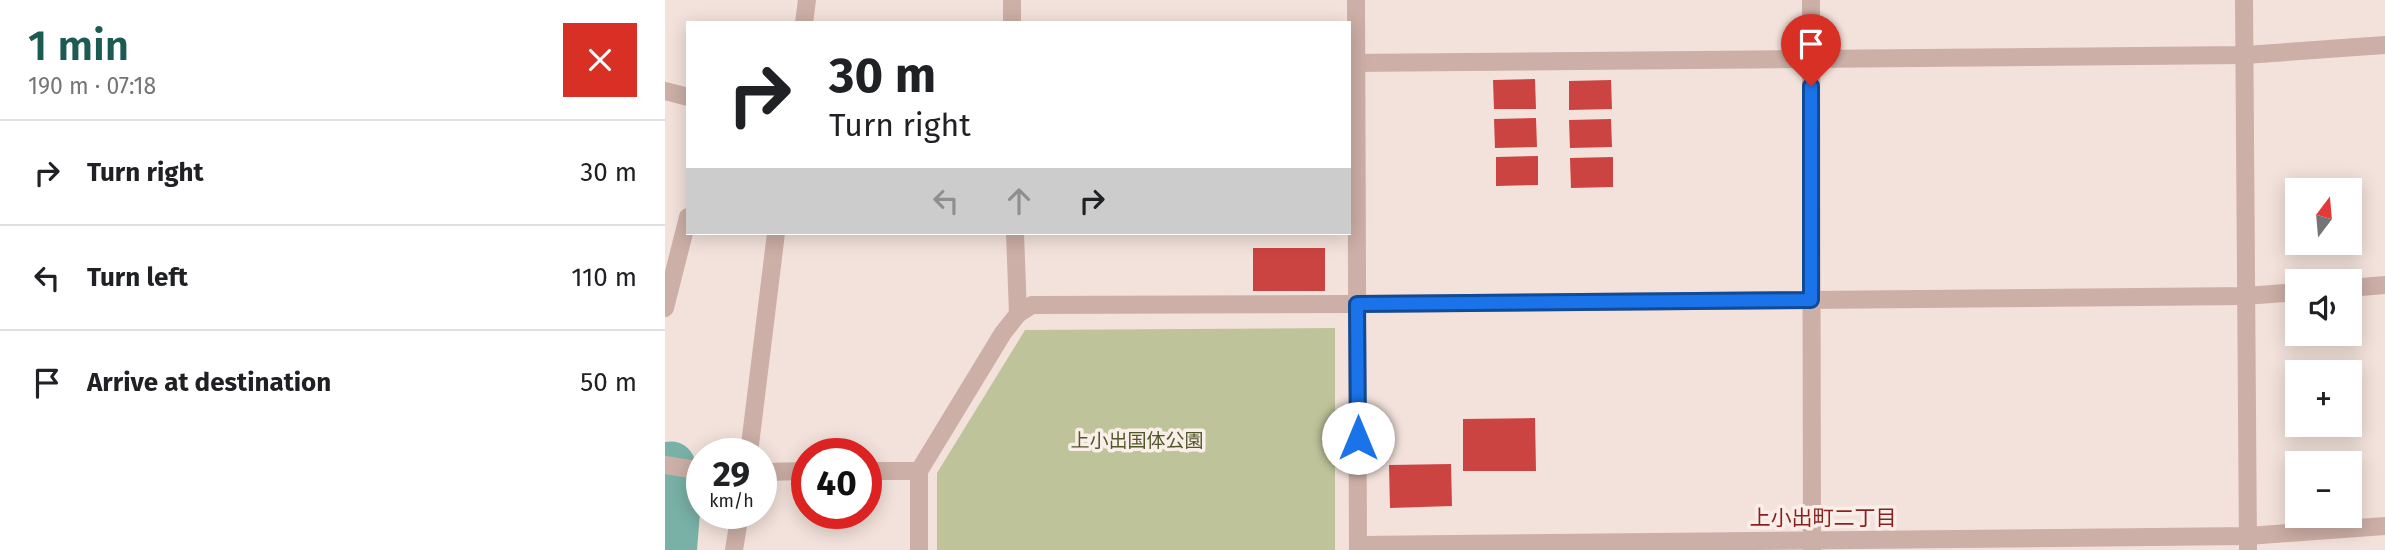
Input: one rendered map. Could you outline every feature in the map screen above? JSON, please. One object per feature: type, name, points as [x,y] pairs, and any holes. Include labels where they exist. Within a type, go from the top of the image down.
[{"type":"street","points":[[804,21],[807,0]]},
{"type":"street","points":[[1012,0],[1012,21]]},
{"type":"street","points":[[1356,0],[1353,63],[1358,548],[2248,543],[2385,526]]},
{"type":"street","points":[[1811,0],[1812,545]]},
{"type":"street","points":[[2244,0],[2248,543]]},
{"type":"street","points":[[1353,63],[2245,55],[2385,45]]},
{"type":"street","points":[[665,91],[686,96]]},
{"type":"street","points":[[665,308],[686,225]]},
{"type":"street","points":[[751,438],[776,235]]},
{"type":"street","points":[[1015,235],[1018,314]]},
{"type":"street","points":[[2362,287],[2385,285]]},
{"type":"street","points":[[919,550],[919,471],[1003,333],[1018,314],[1032,305],[2245,296],[2285,293]]},
{"type":"street","points":[[665,465],[686,468]]},
{"type":"street","points":[[882,471],[919,471]]},
{"type":"street","points":[[734,550],[737,529]]},
{"type":"green space","name":"上小出国体公園","points":[[1335,328],[1335,550],[937,550],[937,473],[1025,330]]},
{"type":"water","points":[[665,483],[686,485],[686,529],[699,529],[697,550],[665,550]]},
{"type":"building","points":[[1535,79],[1536,109],[1494,109],[1493,80]]},
{"type":"building","points":[[1611,80],[1612,109],[1569,110],[1569,81]]},
{"type":"building","points":[[1536,118],[1537,147],[1495,148],[1494,119]]},
{"type":"building","points":[[1611,119],[1612,147],[1570,148],[1569,120]]},
{"type":"building","points":[[1538,156],[1538,185],[1496,186],[1496,157]]},
{"type":"building","points":[[1613,157],[1613,187],[1571,188],[1570,158]]},
{"type":"building","points":[[1253,248],[1325,248],[1325,291],[1253,291]]},
{"type":"building","points":[[1535,418],[1536,471],[1463,471],[1463,419]]},
{"type":"building","points":[[1451,464],[1452,506],[1390,508],[1389,465]]},
{"type":"waterway","points":[[665,501],[671,466]]},
{"type":"district","name":"上小出町二丁目","points":[[1823,518]]},
{"type":"route","points":[[1358,438],[1357,304],[1811,300],[1811,86]]}]
